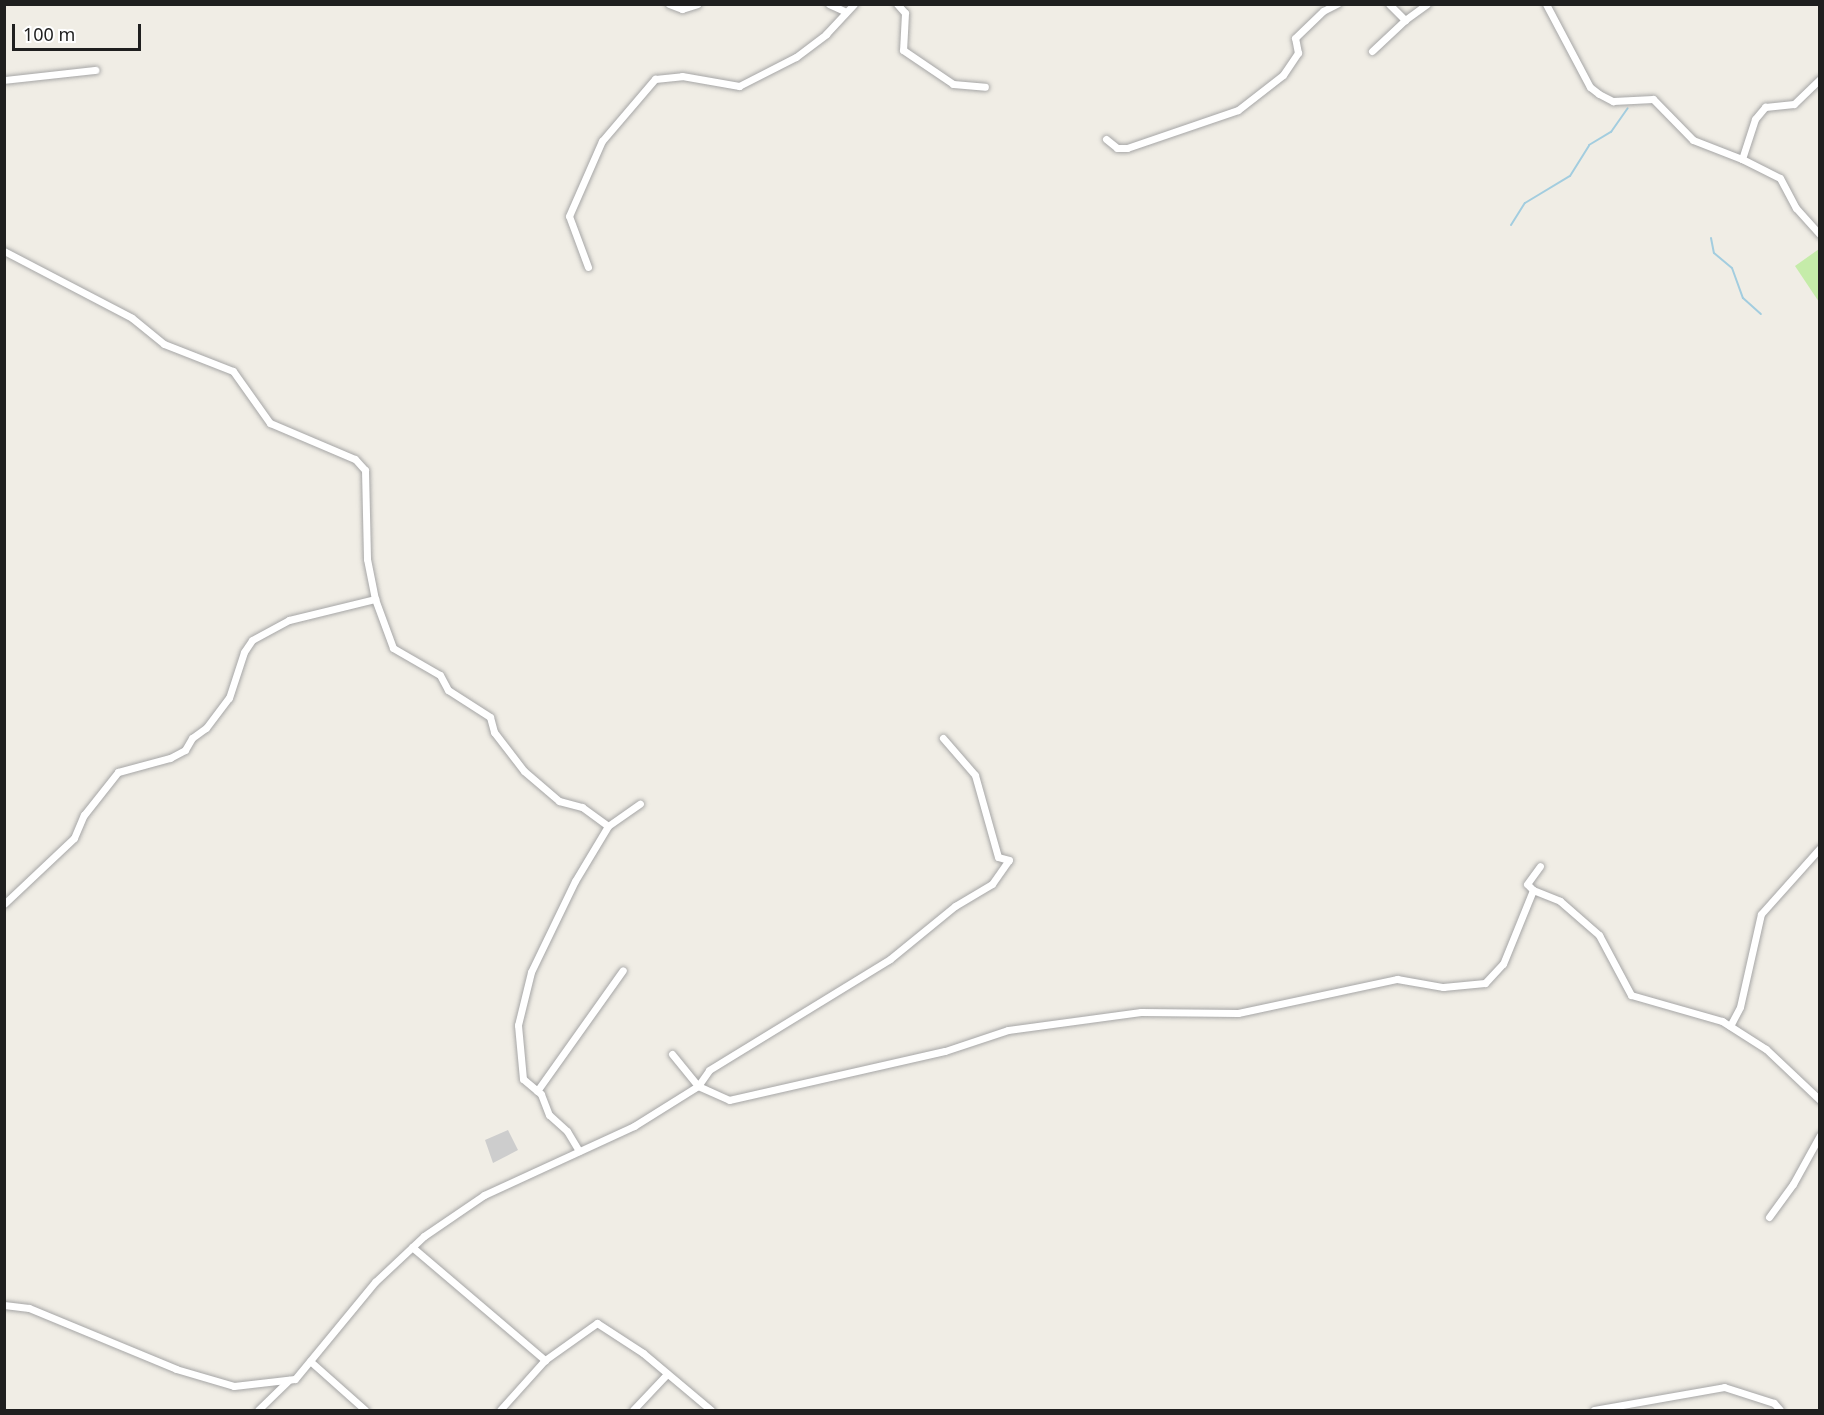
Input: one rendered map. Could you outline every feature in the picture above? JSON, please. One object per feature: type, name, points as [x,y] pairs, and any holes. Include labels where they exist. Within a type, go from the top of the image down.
[{"type":"street","points":[[669,4],[682,9],[697,4]]},
{"type":"street","points":[[829,4],[844,11]]},
{"type":"street","points":[[588,267],[569,216],[602,141],[656,79],[682,76],[739,86],[796,57],[826,34],[844,11],[854,4]]},
{"type":"street","points":[[897,4],[905,13],[903,50],[953,84],[985,87]]},
{"type":"street","points":[[1106,139],[1117,148],[1127,148],[1238,110],[1283,75],[1298,53],[1295,38],[1323,11],[1337,4]]},
{"type":"street","points":[[1389,4],[1405,20]]},
{"type":"street","points":[[1372,51],[1405,20],[1427,4]]},
{"type":"street","points":[[1546,4],[1590,87],[1613,101],[1653,99],[1694,140],[1742,159],[1780,178],[1803,218],[1820,235]]},
{"type":"street","points":[[4,80],[94,70]]},
{"type":"street","points":[[1742,159],[1755,119],[1765,107],[1794,104],[1820,79]]},
{"type":"street","points":[[4,251],[132,318],[164,344],[233,371],[270,423],[355,459],[366,477],[367,560],[375,599],[393,648],[440,675],[448,690],[490,717],[494,732],[524,771],[559,801],[582,807],[608,826]]},
{"type":"street","points":[[4,904],[74,838],[84,815],[118,772],[170,758],[185,750],[192,738],[206,728],[229,698],[244,652],[252,640],[289,620],[375,599]]},
{"type":"street","points":[[4,1305],[29,1308],[176,1369],[234,1386],[295,1379],[375,1282],[412,1247],[484,1195],[634,1126],[698,1086],[709,1070],[890,959],[955,906],[992,884],[1009,860],[998,857],[975,775],[943,738]]},
{"type":"street","points":[[579,1151],[567,1131],[549,1115],[537,1091],[523,1079],[518,1042],[525,990],[575,881],[608,826],[640,804]]},
{"type":"street","points":[[1730,1026],[1740,1007],[1761,914],[1820,848]]},
{"type":"street","points":[[1540,866],[1527,884],[1533,890],[1560,901],[1599,935],[1631,995],[1730,1026],[1766,1049],[1820,1100]]},
{"type":"street","points":[[672,1054],[698,1086],[729,1100],[945,1051],[1008,1030],[1141,1012],[1238,1013],[1397,979],[1443,987],[1485,983],[1503,964],[1533,890]]},
{"type":"street","points":[[537,1091],[623,970]]},
{"type":"street","points":[[1769,1217],[1820,1135]]},
{"type":"street","points":[[412,1247],[545,1360]]},
{"type":"street","points":[[500,1410],[545,1360],[597,1323],[667,1374],[711,1410]]},
{"type":"street","points":[[310,1361],[365,1410]]},
{"type":"street","points":[[633,1410],[667,1374]]},
{"type":"street","points":[[258,1410],[290,1380]]},
{"type":"street","points":[[1594,1410],[1724,1387],[1774,1403],[1780,1410]]},
{"type":"shaded area","points":[[508,1130],[518,1150],[493,1163],[485,1140]]},
{"type":"green space","points":[[1819,249],[1819,302],[1795,266]]},
{"type":"waterway","points":[[1511,225],[1525,203],[1570,176],[1589,145],[1611,132],[1628,108]]},
{"type":"waterway","points":[[1711,238],[1714,253],[1732,268],[1743,298],[1761,314]]}]
